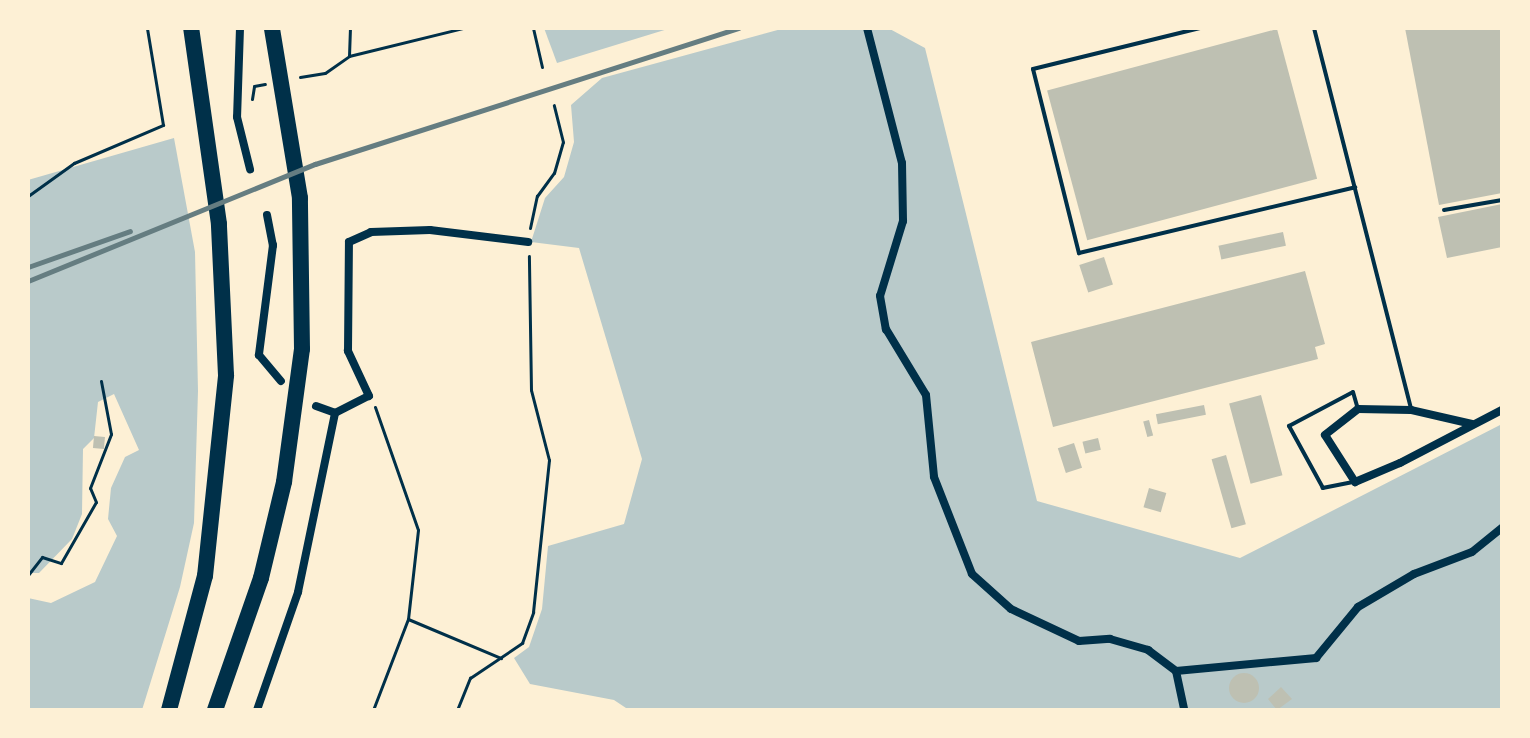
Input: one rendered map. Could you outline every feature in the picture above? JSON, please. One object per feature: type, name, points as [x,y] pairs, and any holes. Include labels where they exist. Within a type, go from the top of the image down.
[{"type":"highway","points":[[169,710],[210,548],[226,375],[219,224],[191,28]]},
{"type":"highway","points":[[215,710],[265,564],[302,349],[300,198],[272,28]]},
{"type":"street","points":[[240,28],[237,117],[250,169]]},
{"type":"street","points":[[867,28],[902,163],[903,221],[880,296],[886,329],[926,395],[934,477],[972,574],[1011,609],[1079,641],[1110,639],[1148,650],[1176,671],[1184,710]]},
{"type":"street","points":[[267,215],[273,245],[259,355],[281,381]]},
{"type":"street","points":[[316,406],[335,413],[369,396],[348,351],[349,242],[371,232],[430,230],[528,242]]},
{"type":"street","points":[[1472,424],[1411,410],[1358,409],[1325,435],[1355,482],[1502,410]]},
{"type":"street","points":[[257,710],[298,592],[335,413]]},
{"type":"street","points":[[1176,671],[1316,658],[1358,607],[1414,574],[1472,552],[1502,528]]},
{"type":"lane","points":[[1200,28],[1033,69],[1079,253],[1355,187]]},
{"type":"lane","points":[[1314,28],[1411,410]]},
{"type":"lane","points":[[1444,210],[1502,200]]},
{"type":"lane","points":[[1355,482],[1323,488],[1289,426],[1353,392],[1358,409]]},
{"type":"path","points":[[28,196],[74,163],[163,125],[147,28]]},
{"type":"path","points":[[349,56],[350,28]]},
{"type":"path","points":[[300,77],[325,73],[349,56],[463,28]]},
{"type":"path","points":[[533,28],[542,67]]},
{"type":"path","points":[[457,710],[461,688],[522,643],[533,612],[549,460],[531,390],[528,242],[537,196],[554,173],[563,142],[554,105]]},
{"type":"path","points":[[28,575],[42,557],[61,563],[96,502],[90,488],[111,434],[101,381]]},
{"type":"path","points":[[369,396],[401,465],[418,530],[408,619],[373,710]]},
{"type":"path","points":[[408,619],[501,658]]},
{"type":"shaded area","points":[[544,28],[671,28],[557,63]]},
{"type":"shaded area","points":[[785,28],[888,28],[925,48],[1037,501],[1240,558],[1502,424],[1502,710],[629,710],[614,700],[530,684],[514,658],[529,647],[542,609],[548,546],[624,524],[642,459],[579,248],[531,242],[545,198],[564,177],[574,142],[571,105],[602,78]]},
{"type":"shaded area","points":[[174,138],[195,252],[198,391],[194,523],[180,587],[142,710],[28,710],[28,598],[51,603],[95,582],[117,536],[108,519],[111,488],[125,457],[139,450],[114,394],[98,402],[94,438],[83,449],[82,514],[72,539],[39,573],[28,573],[28,180]]},
{"type":"building","points":[[1405,28],[1502,28],[1502,193],[1439,205]]},
{"type":"building","points":[[1277,29],[1317,179],[1087,240],[1047,91]]},
{"type":"building","points":[[1502,204],[1502,247],[1447,258],[1438,217]]},
{"type":"building","points":[[1283,232],[1286,246],[1221,259],[1218,246]]},
{"type":"building","points":[[1104,257],[1113,285],[1088,293],[1079,265]]},
{"type":"building","points":[[1305,271],[1325,344],[1315,347],[1318,359],[1053,427],[1031,342]]},
{"type":"building","points":[[1261,395],[1282,475],[1251,484],[1229,404]]},
{"type":"building","points":[[1204,405],[1206,415],[1158,424],[1156,414]]},
{"type":"building","points":[[1149,420],[1153,435],[1147,437],[1143,422]]},
{"type":"building","points":[[94,436],[105,437],[104,449],[93,448]]},
{"type":"building","points":[[1098,438],[1101,450],[1085,454],[1082,442]]},
{"type":"building","points":[[1074,443],[1082,468],[1066,473],[1058,448]]},
{"type":"building","points":[[1226,455],[1246,524],[1231,528],[1212,459]]},
{"type":"building","points":[[1149,488],[1166,493],[1161,512],[1143,507]]},
{"type":"building","points":[[1244,673],[1255,677],[1259,688],[1255,699],[1244,703],[1233,699],[1229,688],[1233,677]]},
{"type":"building","points":[[1281,687],[1292,699],[1277,710],[1268,699]]},
{"type":"railway","points":[[28,281],[315,164],[739,28]]},
{"type":"railway","points":[[28,267],[130,231]]}]
